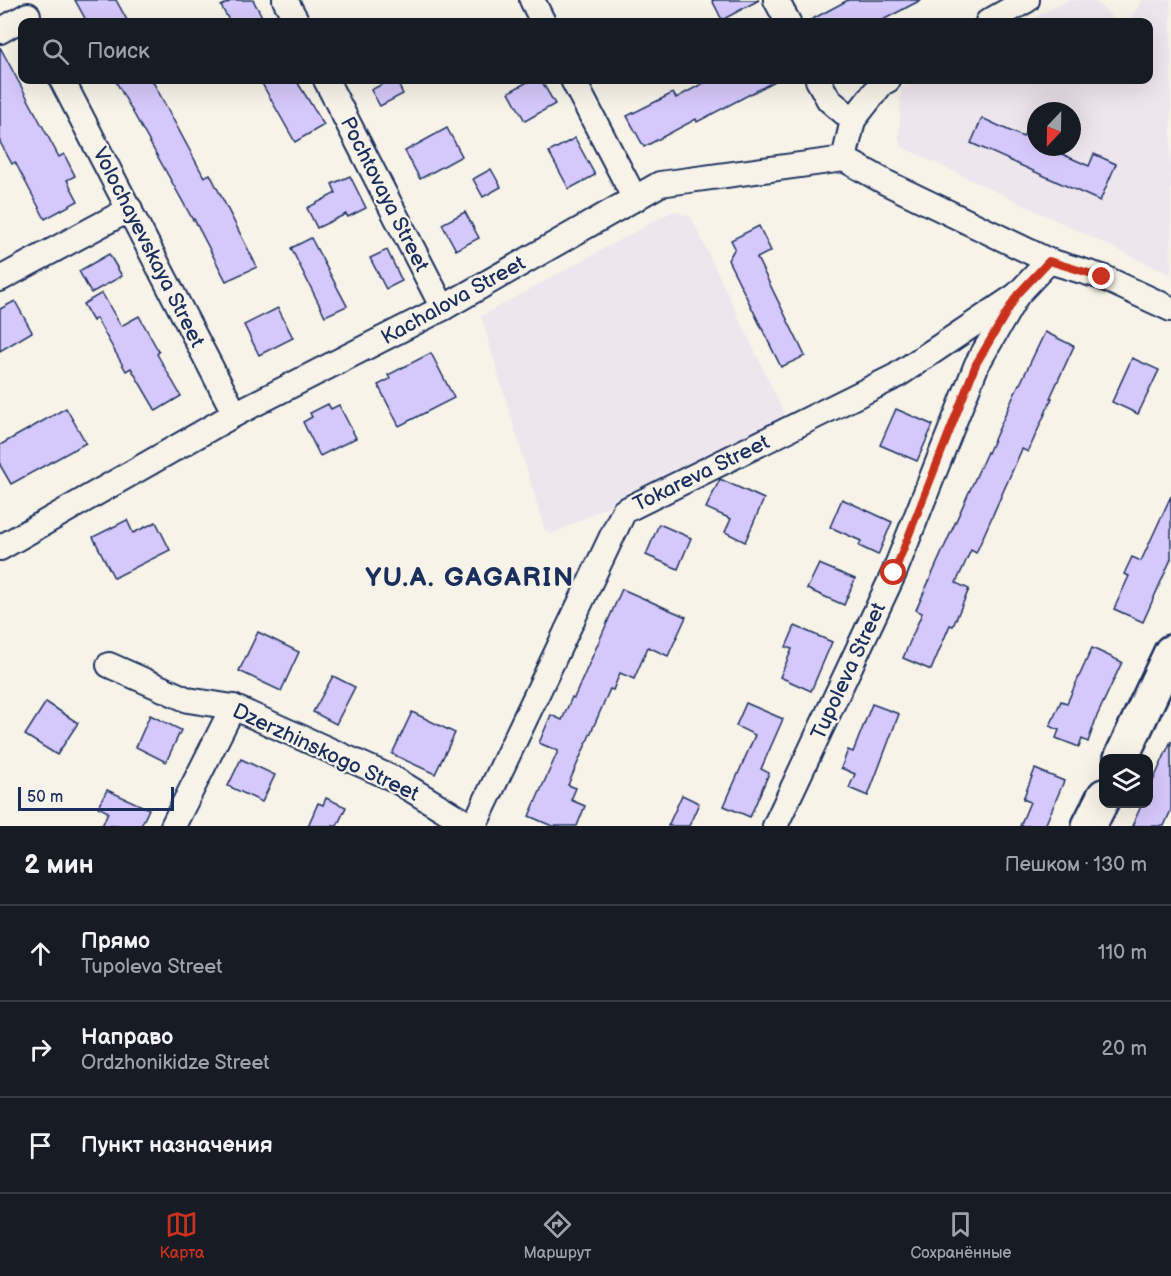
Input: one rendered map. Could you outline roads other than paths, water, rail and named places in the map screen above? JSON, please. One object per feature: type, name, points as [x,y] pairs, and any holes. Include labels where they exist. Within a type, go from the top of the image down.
[{"type":"street","points":[[285,0],[295,18]]},
{"type":"street","points":[[532,0],[541,18]]},
{"type":"street","points":[[776,0],[786,18]]},
{"type":"street","points":[[995,18],[1024,1]]},
{"type":"street","points":[[0,31],[18,19]]},
{"type":"street","name":"Volochayevskaya Street","points":[[64,84],[235,414]]},
{"type":"street","name":"Pochtovaya Street","points":[[328,84],[443,308]]},
{"type":"street","points":[[575,84],[635,199]]},
{"type":"street","points":[[820,84],[829,100],[853,120]]},
{"type":"street","points":[[881,84],[853,120],[844,159],[887,183],[1049,261],[1102,277],[1171,309]]},
{"type":"street","name":"Kachalova Street","points":[[0,548],[235,414],[443,308],[660,184],[844,159]]},
{"type":"street","points":[[0,279],[130,208]]},
{"type":"street","name":"Tupoleva Street","points":[[775,826],[894,573],[976,364],[1017,295],[1049,261]]},
{"type":"street","name":"Tokareva Street","points":[[473,826],[624,511],[896,376],[1017,295]]},
{"type":"street","points":[[1123,754],[1171,652]]},
{"type":"street","name":"Dzerzhinskogo Street","points":[[109,665],[188,700],[233,707],[394,779],[473,826]]},
{"type":"street","points":[[173,826],[233,707]]},
{"type":"street","points":[[1089,826],[1099,806]]},
{"type":"district","name":"YU.A. GAGARIN","points":[[470,577]]}]
